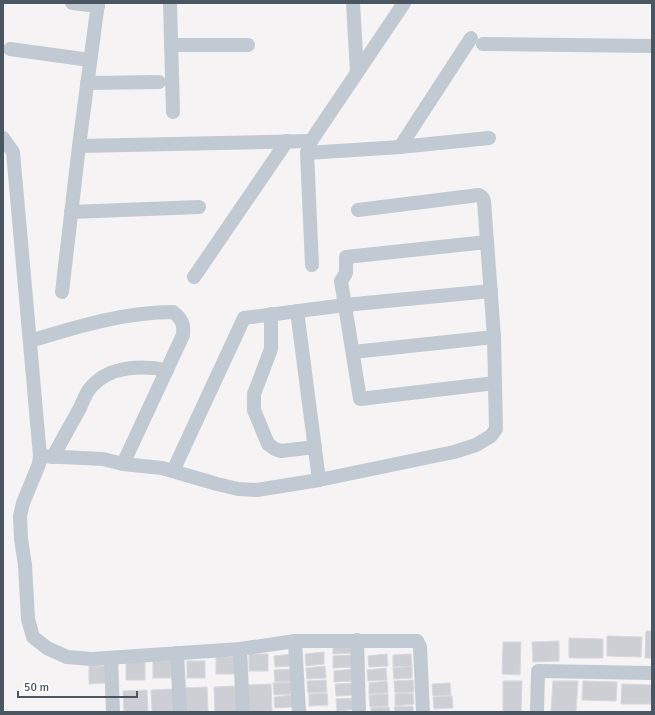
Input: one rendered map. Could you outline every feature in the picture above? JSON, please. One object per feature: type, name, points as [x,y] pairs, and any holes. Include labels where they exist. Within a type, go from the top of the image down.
[{"type":"street","points":[[62,292],[79,146],[98,5],[72,3]]},
{"type":"street","points":[[170,3],[173,112]]},
{"type":"street","points":[[353,3],[357,72]]},
{"type":"street","points":[[312,265],[309,147],[357,72],[404,3]]},
{"type":"street","points":[[400,147],[477,41],[652,46]]},
{"type":"street","points":[[171,44],[248,44]]},
{"type":"street","points":[[10,49],[90,60]]},
{"type":"street","points":[[87,83],[159,82]]},
{"type":"street","points":[[3,138],[13,152],[30,342],[47,457]]},
{"type":"street","points":[[79,146],[287,141],[309,147],[400,147],[489,138]]},
{"type":"street","points":[[194,277],[287,141]]},
{"type":"street","points":[[47,457],[104,459],[123,464],[162,468],[217,484],[257,490],[319,480],[454,452],[476,445],[491,436],[496,429],[494,337],[484,201],[482,197],[479,195],[358,210]]},
{"type":"street","points":[[71,212],[199,207]]},
{"type":"street","points":[[487,242],[345,258],[346,273],[342,281],[360,399],[495,383]]},
{"type":"street","points":[[173,471],[242,321],[249,316],[491,291]]},
{"type":"street","points":[[297,311],[319,480]]},
{"type":"street","points":[[30,342],[87,324],[124,317],[173,312],[180,317],[184,324],[183,335],[123,464]]},
{"type":"street","points":[[271,314],[271,349],[254,394],[254,410],[268,444],[275,449],[282,451],[315,447]]},
{"type":"street","points":[[353,352],[494,337]]},
{"type":"street","points":[[167,370],[151,367],[138,367],[111,372],[100,378],[90,387],[47,457],[39,464],[23,503],[20,516],[21,539],[25,564],[28,619],[33,637],[47,648],[67,657],[92,659],[240,649],[295,641],[417,641],[420,647],[423,712]]},
{"type":"street","points":[[357,640],[359,712]]},
{"type":"street","points":[[295,641],[299,712]]},
{"type":"street","points":[[240,649],[243,712]]},
{"type":"street","points":[[177,653],[180,712]]},
{"type":"street","points":[[111,658],[113,712]]},
{"type":"street","points":[[537,712],[538,671],[652,673]]},
{"type":"building","points":[[646,631],[652,631],[652,658],[645,658]]},
{"type":"building","points":[[607,636],[642,637],[641,657],[607,656]]},
{"type":"building","points":[[569,638],[603,639],[603,658],[569,658]]},
{"type":"building","points":[[351,641],[352,653],[333,654],[333,642]]},
{"type":"building","points":[[559,641],[559,661],[533,662],[532,642]]},
{"type":"building","points":[[503,642],[521,642],[520,675],[502,674]]},
{"type":"building","points":[[324,652],[324,664],[306,666],[305,654]]},
{"type":"building","points":[[249,654],[268,654],[268,671],[249,671]]},
{"type":"building","points":[[293,654],[293,666],[275,667],[274,656]]},
{"type":"building","points":[[387,654],[388,666],[369,667],[368,656]]},
{"type":"building","points":[[411,654],[412,666],[393,667],[393,655]]},
{"type":"building","points":[[351,655],[352,667],[333,668],[333,656]]},
{"type":"building","points":[[216,657],[235,657],[235,674],[216,674]]},
{"type":"building","points":[[153,661],[171,661],[171,678],[153,678]]},
{"type":"building","points":[[187,661],[205,661],[205,678],[187,678]]},
{"type":"building","points":[[145,662],[145,680],[126,680],[126,663]]},
{"type":"building","points":[[89,666],[107,666],[108,683],[89,684]]},
{"type":"building","points":[[325,666],[326,678],[307,679],[306,668]]},
{"type":"building","points":[[412,666],[412,678],[394,679],[393,668]]},
{"type":"building","points":[[386,668],[387,680],[368,681],[367,670]]},
{"type":"building","points":[[293,669],[293,681],[275,682],[274,670]]},
{"type":"building","points":[[352,669],[353,681],[334,682],[334,671]]},
{"type":"building","points":[[326,680],[327,692],[308,693],[307,681]]},
{"type":"building","points":[[413,680],[414,692],[395,693],[394,681]]},
{"type":"building","points":[[387,681],[388,693],[369,694],[369,683]]},
{"type":"building","points":[[503,681],[522,681],[521,712],[503,712]]},
{"type":"building","points":[[553,681],[578,681],[576,711],[551,711]]},
{"type":"building","points":[[583,681],[617,682],[616,701],[582,700]]},
{"type":"building","points":[[292,682],[293,694],[274,695],[273,683]]},
{"type":"building","points":[[354,683],[355,695],[336,696],[335,684]]},
{"type":"building","points":[[450,683],[451,695],[433,696],[432,684]]},
{"type":"building","points":[[271,684],[272,712],[249,712],[247,685]]},
{"type":"building","points":[[622,684],[652,685],[652,704],[621,704]]},
{"type":"building","points":[[237,686],[239,712],[215,712],[214,687]]},
{"type":"building","points":[[207,687],[208,712],[185,712],[183,688]]},
{"type":"building","points":[[175,689],[176,712],[152,712],[151,690]]},
{"type":"building","points":[[147,690],[148,712],[124,712],[123,691]]},
{"type":"building","points":[[327,693],[328,705],[309,706],[309,694]]},
{"type":"building","points":[[413,693],[414,704],[395,706],[395,694]]},
{"type":"building","points":[[388,694],[388,706],[370,707],[369,695]]},
{"type":"building","points":[[293,695],[293,707],[275,708],[274,697]]},
{"type":"building","points":[[452,696],[453,708],[434,709],[433,697]]},
{"type":"building","points":[[355,698],[356,709],[337,711],[336,699]]},
{"type":"building","points":[[413,706],[413,712],[395,712],[394,707]]},
{"type":"building","points":[[389,707],[390,712],[371,712],[371,708]]}]
